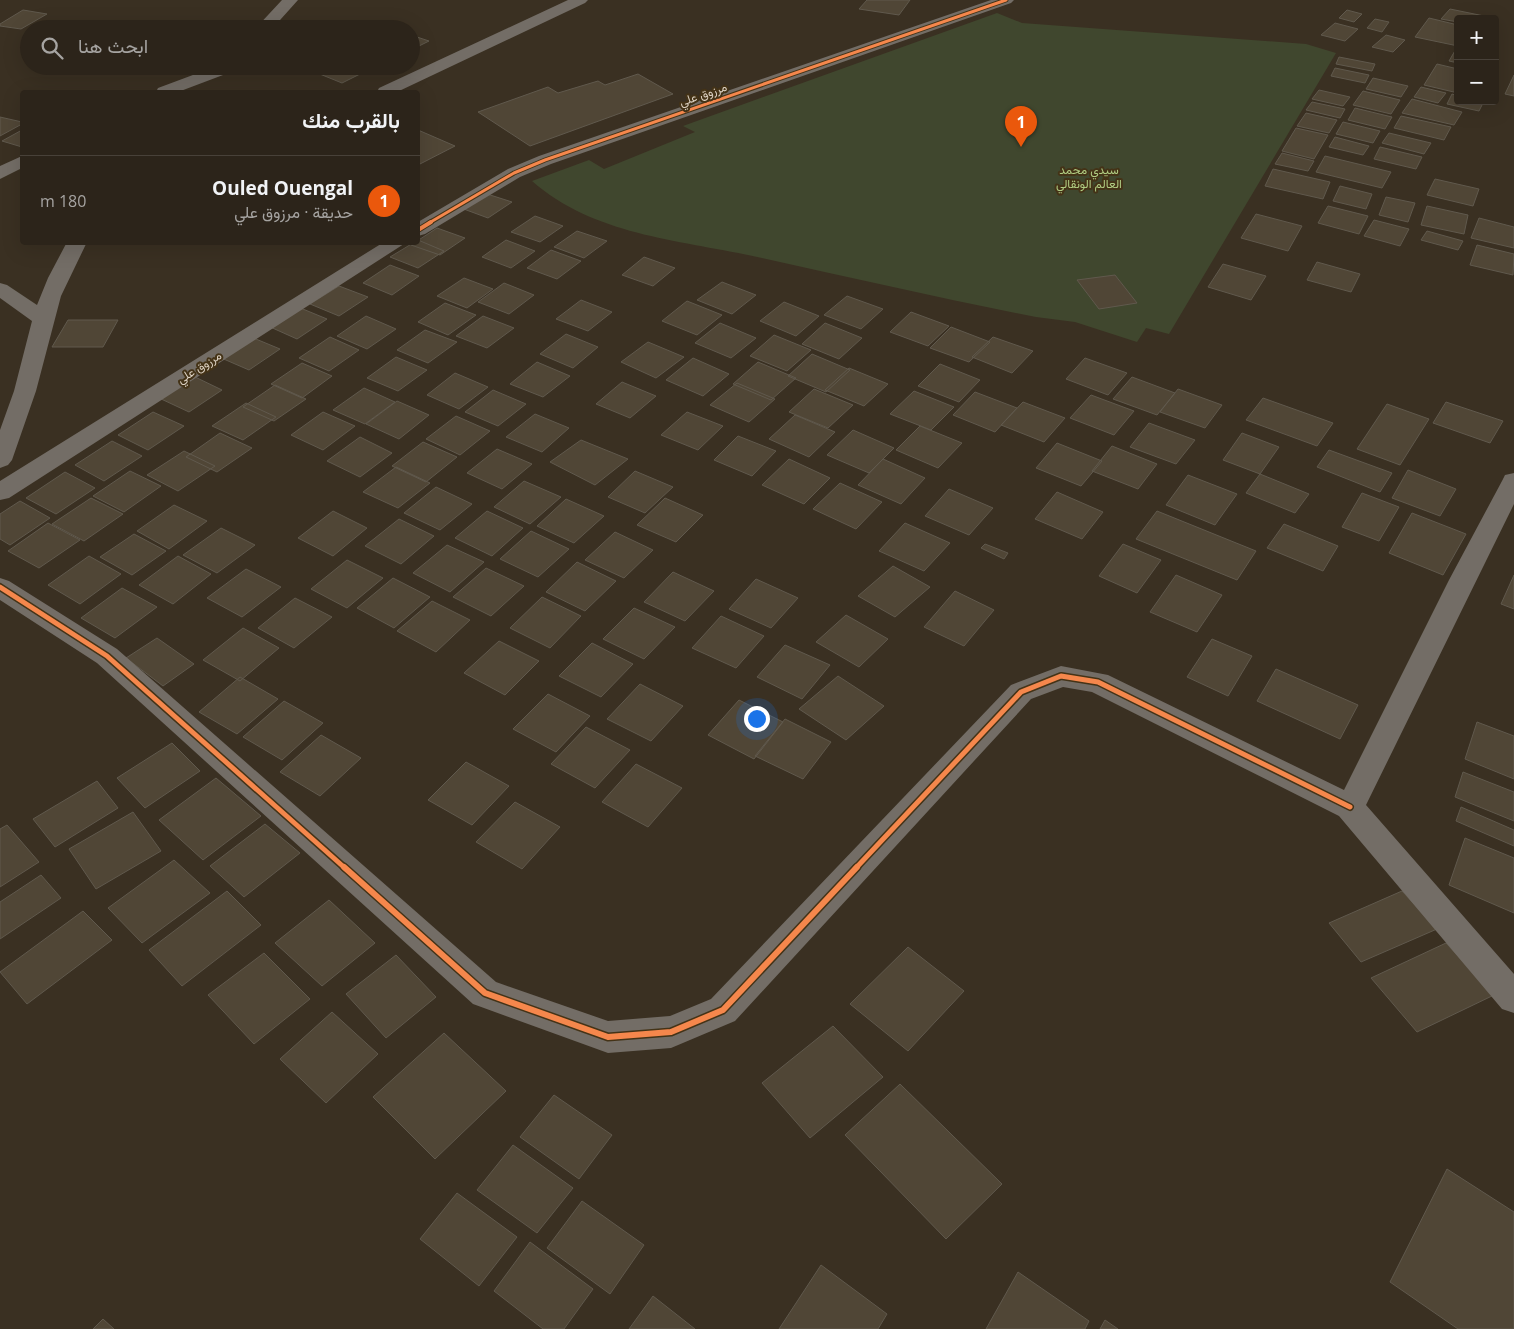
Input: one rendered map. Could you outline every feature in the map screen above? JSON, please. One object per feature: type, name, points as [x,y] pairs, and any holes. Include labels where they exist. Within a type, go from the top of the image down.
[{"type":"street","points":[[271,20],[290,0]]},
{"type":"street","points":[[389,90],[580,0]]},
{"type":"street","name":"مرزوق علي","points":[[420,229],[514,173],[545,160],[1006,0]]},
{"type":"street","points":[[169,90],[209,75]]},
{"type":"street","points":[[206,90],[220,75]]},
{"type":"street","points":[[0,173],[20,162]]},
{"type":"street","points":[[0,460],[24,392],[42,318],[53,286],[74,245]]},
{"type":"street","name":"مرزوق علي","points":[[0,492],[393,245]]},
{"type":"street","points":[[0,289],[42,318]]},
{"type":"street","points":[[1350,807],[1454,597],[1514,482]]},
{"type":"street","points":[[0,587],[107,656],[484,993],[608,1037],[671,1032],[724,1010],[1021,692],[1061,676],[1098,682],[1350,807],[1514,998]]},
{"type":"green space","name":"سيدي محمد العالم الونقالي","points":[[997,13],[1022,23],[1306,44],[1336,53],[1169,334],[1146,328],[1137,342],[1075,322],[1036,317],[641,234],[584,214],[557,200],[532,181],[589,160],[604,169],[695,132],[683,126]]},
{"type":"building","points":[[867,0],[910,0],[899,15],[859,9]]},
{"type":"building","points":[[1450,9],[1479,15],[1454,15],[1454,21],[1441,19]]},
{"type":"building","points":[[23,10],[47,14],[37,20],[20,20],[20,29],[0,26],[0,24]]},
{"type":"building","points":[[1347,10],[1362,14],[1354,22],[1339,18]]},
{"type":"building","points":[[1429,18],[1454,24],[1454,45],[1415,37]]},
{"type":"building","points":[[1375,19],[1389,22],[1382,32],[1367,28]]},
{"type":"building","points":[[1335,23],[1358,29],[1345,41],[1321,35]]},
{"type":"building","points":[[1386,35],[1405,40],[1393,52],[1372,47]]},
{"type":"building","points":[[420,38],[429,41],[420,46]]},
{"type":"building","points":[[1454,52],[1454,62],[1449,61]]},
{"type":"building","points":[[1339,57],[1375,64],[1372,71],[1336,64]]},
{"type":"building","points":[[1437,64],[1454,68],[1454,92],[1424,85]]},
{"type":"building","points":[[1335,68],[1369,75],[1365,83],[1331,76]]},
{"type":"building","points":[[638,74],[673,94],[530,146],[478,112],[548,87],[558,93],[598,81],[605,85]]},
{"type":"building","points":[[322,75],[358,75],[342,83]]},
{"type":"building","points":[[1514,75],[1514,96],[1505,94]]},
{"type":"building","points":[[1373,78],[1408,86],[1401,97],[1366,89]]},
{"type":"building","points":[[1421,87],[1446,93],[1438,103],[1414,97]]},
{"type":"building","points":[[1319,90],[1350,97],[1343,106],[1312,99]]},
{"type":"building","points":[[1363,91],[1400,100],[1391,114],[1353,105]]},
{"type":"building","points":[[1452,94],[1454,95],[1454,105],[1482,105],[1479,111],[1447,104]]},
{"type":"building","points":[[1412,99],[1462,112],[1454,125],[1402,113]]},
{"type":"building","points":[[1312,102],[1345,109],[1340,118],[1306,110]]},
{"type":"building","points":[[1355,108],[1392,117],[1385,129],[1348,120]]},
{"type":"building","points":[[1306,113],[1337,120],[1329,133],[1297,126]]},
{"type":"building","points":[[1401,116],[1451,127],[1444,140],[1394,128]]},
{"type":"building","points":[[0,117],[20,122],[20,125],[0,136]]},
{"type":"building","points":[[1343,122],[1380,131],[1373,143],[1336,134]]},
{"type":"building","points":[[1296,128],[1328,135],[1314,159],[1282,151]]},
{"type":"building","points":[[20,131],[20,146],[2,141]]},
{"type":"building","points":[[420,131],[455,146],[420,164]]},
{"type":"building","points":[[1389,133],[1431,143],[1424,154],[1382,143]]},
{"type":"building","points":[[1335,137],[1369,146],[1363,155],[1329,147]]},
{"type":"building","points":[[1380,147],[1422,157],[1416,169],[1374,159]]},
{"type":"building","points":[[1282,153],[1314,161],[1308,171],[1275,164]]},
{"type":"building","points":[[1325,156],[1391,172],[1382,188],[1316,172]]},
{"type":"building","points":[[1273,169],[1330,182],[1323,199],[1265,186]]},
{"type":"building","points":[[1435,179],[1479,189],[1473,206],[1427,195]]},
{"type":"building","points":[[1340,186],[1372,194],[1366,209],[1333,201]]},
{"type":"building","points":[[484,193],[512,202],[488,218],[461,208]]},
{"type":"building","points":[[1386,197],[1415,203],[1408,222],[1379,215]]},
{"type":"building","points":[[1328,206],[1368,216],[1359,234],[1318,223]]},
{"type":"building","points":[[1427,206],[1468,215],[1464,234],[1421,225]]},
{"type":"building","points":[[1256,214],[1302,226],[1288,251],[1241,238]]},
{"type":"building","points":[[535,216],[563,226],[540,242],[511,232]]},
{"type":"building","points":[[1479,218],[1514,227],[1514,248],[1471,238]]},
{"type":"building","points":[[1374,220],[1409,229],[1400,246],[1364,236]]},
{"type":"building","points":[[437,228],[465,238],[440,255],[411,245],[420,245],[420,239]]},
{"type":"building","points":[[577,231],[607,241],[584,258],[554,247]]},
{"type":"building","points":[[1427,231],[1463,241],[1458,250],[1421,240]]},
{"type":"building","points":[[506,240],[535,251],[511,268],[482,257]]},
{"type":"building","points":[[420,241],[444,251],[418,268],[390,257],[410,245],[420,245]]},
{"type":"building","points":[[1477,245],[1514,254],[1513,275],[1470,265]]},
{"type":"building","points":[[551,250],[581,261],[557,279],[527,268]]},
{"type":"building","points":[[644,257],[675,268],[653,286],[622,275]]},
{"type":"building","points":[[1317,262],[1360,274],[1351,292],[1307,280]]},
{"type":"building","points":[[1223,264],[1266,276],[1251,300],[1208,287]]},
{"type":"building","points":[[390,265],[419,276],[392,295],[363,283]]},
{"type":"building","points":[[1115,275],[1137,303],[1099,309],[1077,280]]},
{"type":"building","points":[[464,278],[493,289],[467,308],[437,296]]},
{"type":"building","points":[[722,282],[756,295],[732,314],[697,300]]},
{"type":"building","points":[[504,283],[534,295],[509,314],[478,302]]},
{"type":"building","points":[[339,286],[368,297],[339,316],[310,304]]},
{"type":"building","points":[[847,296],[883,309],[861,329],[824,315]]},
{"type":"building","points":[[581,300],[612,312],[588,331],[556,319]]},
{"type":"building","points":[[687,301],[722,315],[697,335],[662,321]]},
{"type":"building","points":[[784,302],[819,316],[796,336],[760,321]]},
{"type":"building","points":[[445,303],[476,315],[448,335],[418,322]]},
{"type":"building","points":[[298,307],[327,319],[297,339],[268,326]]},
{"type":"building","points":[[911,312],[949,326],[928,346],[890,332]]},
{"type":"building","points":[[366,316],[396,329],[367,349],[337,336]]},
{"type":"building","points":[[483,316],[514,328],[487,348],[456,336]]},
{"type":"building","points":[[68,320],[118,320],[103,347],[52,347]]},
{"type":"building","points":[[720,323],[756,338],[731,358],[695,343]]},
{"type":"building","points":[[825,323],[862,338],[839,359],[802,344]]},
{"type":"building","points":[[951,327],[990,342],[969,362],[930,348]]},
{"type":"building","points":[[425,330],[457,342],[428,363],[397,350]]},
{"type":"building","points":[[566,334],[598,347],[573,368],[540,354]]},
{"type":"building","points":[[774,335],[811,350],[787,371],[750,356]]},
{"type":"building","points":[[251,337],[280,349],[249,370],[219,357]]},
{"type":"building","points":[[330,337],[359,350],[329,371],[299,358]]},
{"type":"building","points":[[993,337],[1033,351],[1012,373],[972,357]]},
{"type":"building","points":[[648,342],[684,357],[656,378],[621,362]]},
{"type":"building","points":[[812,354],[850,370],[826,392],[788,376]]},
{"type":"building","points":[[396,357],[427,370],[398,391],[367,378]]},
{"type":"building","points":[[693,358],[729,374],[703,396],[666,380]]},
{"type":"building","points":[[1085,358],[1127,373],[1108,395],[1066,379]]},
{"type":"building","points":[[537,362],[570,376],[543,397],[510,384]]},
{"type":"building","points":[[758,362],[796,378],[771,400],[733,384]]},
{"type":"building","points":[[302,363],[332,376],[302,398],[271,384]]},
{"type":"building","points":[[940,364],[980,380],[959,402],[918,386]]},
{"type":"building","points":[[849,368],[888,384],[864,406],[825,390]]},
{"type":"building","points":[[455,373],[488,387],[459,409],[427,395]]},
{"type":"building","points":[[193,376],[222,390],[189,412],[159,398]]},
{"type":"building","points":[[1132,377],[1175,393],[1157,415],[1113,399]]},
{"type":"building","points":[[622,382],[656,396],[630,418],[596,404]]},
{"type":"building","points":[[737,383],[775,399],[749,422],[710,405]]},
{"type":"building","points":[[275,385],[306,399],[274,421],[243,407]]},
{"type":"building","points":[[364,388],[395,402],[365,424],[333,410]]},
{"type":"building","points":[[814,389],[853,405],[828,428],[789,412]]},
{"type":"building","points":[[1178,389],[1222,405],[1205,428],[1160,412]]},
{"type":"building","points":[[493,390],[526,404],[498,426],[465,412]]},
{"type":"building","points":[[914,391],[954,407],[931,430],[890,414]]},
{"type":"building","points":[[975,392],[1017,408],[995,432],[953,415]]},
{"type":"building","points":[[1091,395],[1134,411],[1114,435],[1070,418]]},
{"type":"building","points":[[1263,398],[1333,423],[1317,446],[1246,420]]},
{"type":"building","points":[[397,401],[429,415],[399,439],[366,424]]},
{"type":"building","points":[[1023,402],[1065,418],[1044,442],[1001,425]]},
{"type":"building","points":[[1446,402],[1503,421],[1490,443],[1433,423]]},
{"type":"building","points":[[246,403],[276,417],[243,440],[212,426]]},
{"type":"building","points":[[1387,404],[1429,419],[1400,465],[1357,449]]},
{"type":"building","points":[[153,412],[184,426],[148,450],[118,435]]},
{"type":"building","points":[[323,412],[355,426],[323,450],[291,435]]},
{"type":"building","points":[[687,412],[723,426],[698,450],[661,435]]},
{"type":"building","points":[[535,414],[569,428],[542,452],[506,437]]},
{"type":"building","points":[[795,415],[835,432],[809,457],[769,439]]},
{"type":"building","points":[[456,416],[490,431],[460,455],[426,439]]},
{"type":"building","points":[[1149,423],[1195,440],[1176,464],[1130,447]]},
{"type":"building","points":[[920,426],[962,443],[938,468],[896,450]]},
{"type":"building","points":[[853,430],[894,448],[869,473],[827,455]]},
{"type":"building","points":[[220,433],[252,448],[217,472],[186,457]]},
{"type":"building","points":[[1242,433],[1279,447],[1260,474],[1223,460]]},
{"type":"building","points":[[738,436],[776,451],[752,476],[714,460]]},
{"type":"building","points":[[360,437],[392,453],[360,477],[327,461]]},
{"type":"building","points":[[581,440],[628,459],[595,485],[550,462]]},
{"type":"building","points":[[112,441],[142,456],[104,481],[75,465]]},
{"type":"building","points":[[423,442],[457,457],[426,482],[392,466]]},
{"type":"building","points":[[1057,443],[1102,461],[1081,486],[1036,468]]},
{"type":"building","points":[[1112,446],[1157,464],[1138,489],[1092,471]]},
{"type":"building","points":[[497,449],[532,464],[502,489],[467,473]]},
{"type":"building","points":[[1329,450],[1392,473],[1380,492],[1317,467]]},
{"type":"building","points":[[184,451],[215,466],[178,491],[147,475]]},
{"type":"building","points":[[789,459],[830,478],[804,504],[762,485]]},
{"type":"building","points":[[883,459],[925,478],[901,504],[858,485]]},
{"type":"building","points":[[396,467],[430,483],[398,508],[363,492]]},
{"type":"building","points":[[1408,470],[1456,489],[1440,516],[1392,498]]},
{"type":"building","points":[[130,471],[161,486],[124,512],[93,496]]},
{"type":"building","points":[[635,471],[673,487],[645,513],[608,497]]},
{"type":"building","points":[[65,472],[95,488],[56,514],[26,498]]},
{"type":"building","points":[[1260,474],[1309,494],[1295,513],[1246,493]]},
{"type":"building","points":[[1188,475],[1237,494],[1215,525],[1166,505]]},
{"type":"building","points":[[524,481],[561,497],[530,524],[494,507]]},
{"type":"building","points":[[840,483],[882,502],[856,529],[813,509]]},
{"type":"building","points":[[436,487],[472,504],[440,530],[404,513]]},
{"type":"building","points":[[949,489],[993,508],[969,535],[925,516]]},
{"type":"building","points":[[1057,492],[1103,512],[1082,539],[1035,519]]},
{"type":"building","points":[[1362,493],[1399,507],[1379,541],[1342,527]]},
{"type":"building","points":[[91,498],[123,514],[84,541],[52,524]]},
{"type":"building","points":[[665,498],[703,515],[676,542],[637,525]]},
{"type":"building","points":[[566,499],[604,516],[574,543],[537,526]]},
{"type":"building","points":[[20,501],[50,518],[10,545],[0,539],[0,514]]},
{"type":"building","points":[[174,505],[207,521],[169,549],[137,531]]},
{"type":"building","points":[[333,511],[367,528],[333,556],[298,538]]},
{"type":"building","points":[[487,511],[523,528],[492,556],[455,538]]},
{"type":"building","points":[[1157,511],[1256,551],[1237,580],[1136,539]]},
{"type":"building","points":[[1412,513],[1466,534],[1443,575],[1389,553]]},
{"type":"building","points":[[399,519],[434,536],[401,564],[365,546]]},
{"type":"building","points":[[48,523],[80,540],[39,568],[8,551]]},
{"type":"building","points":[[905,523],[950,543],[924,571],[879,551]]},
{"type":"building","points":[[1284,524],[1338,546],[1323,571],[1267,548]]},
{"type":"building","points":[[221,528],[255,545],[217,573],[183,555]]},
{"type":"building","points":[[531,531],[569,549],[538,577],[500,559]]},
{"type":"building","points":[[615,532],[653,550],[624,578],[585,560]]},
{"type":"building","points":[[134,534],[166,551],[132,575],[100,557]]},
{"type":"building","points":[[985,544],[1008,553],[1004,559],[981,548]]},
{"type":"building","points":[[1123,544],[1161,560],[1137,593],[1099,576]]},
{"type":"building","points":[[447,545],[484,562],[450,592],[413,573]]},
{"type":"building","points":[[89,556],[121,574],[80,604],[48,585]]},
{"type":"building","points":[[178,556],[211,574],[173,604],[139,585]]},
{"type":"building","points":[[347,560],[383,578],[347,608],[311,589]]},
{"type":"building","points":[[577,562],[616,581],[585,611],[546,592]]},
{"type":"building","points":[[893,566],[930,587],[895,617],[858,596]]},
{"type":"building","points":[[486,568],[524,586],[491,616],[453,597]]},
{"type":"building","points":[[246,569],[281,587],[242,617],[207,598]]},
{"type":"building","points":[[673,572],[714,591],[685,621],[644,602]]},
{"type":"building","points":[[1176,575],[1222,595],[1197,632],[1150,612]]},
{"type":"building","points":[[1514,575],[1514,609],[1501,604]]},
{"type":"building","points":[[393,578],[430,597],[394,628],[357,608]]},
{"type":"building","points":[[756,579],[798,598],[771,628],[729,609]]},
{"type":"building","points":[[122,588],[157,607],[115,638],[81,618]]},
{"type":"building","points":[[955,591],[994,610],[964,646],[924,627]]},
{"type":"building","points":[[542,597],[581,616],[550,648],[510,628]]},
{"type":"building","points":[[295,598],[332,617],[294,648],[258,628]]},
{"type":"building","points":[[432,601],[470,620],[436,652],[397,631]]},
{"type":"building","points":[[634,608],[675,627],[644,659],[603,639]]},
{"type":"building","points":[[846,615],[888,639],[859,667],[816,642]]},
{"type":"building","points":[[721,616],[764,636],[736,668],[692,648]]},
{"type":"building","points":[[243,628],[279,648],[240,681],[203,660]]},
{"type":"building","points":[[157,638],[194,664],[163,686],[126,658]]},
{"type":"building","points":[[1212,639],[1252,656],[1228,696],[1187,677]]},
{"type":"building","points":[[499,641],[539,661],[505,695],[464,673]]},
{"type":"building","points":[[592,643],[633,664],[601,697],[559,676]]},
{"type":"building","points":[[785,645],[830,665],[802,699],[757,677]]},
{"type":"building","points":[[1276,669],[1358,705],[1340,739],[1257,701]]},
{"type":"building","points":[[838,676],[884,706],[846,740],[799,709]]},
{"type":"building","points":[[240,677],[278,699],[237,734],[199,712]]},
{"type":"building","points":[[640,684],[683,706],[651,741],[607,719]]},
{"type":"building","points":[[548,694],[590,716],[556,752],[513,729]]},
{"type":"building","points":[[739,700],[783,722],[754,759],[708,735]]},
{"type":"building","points":[[284,701],[323,723],[282,760],[243,737]]},
{"type":"building","points":[[785,719],[831,742],[803,779],[755,756]]},
{"type":"building","points":[[1477,722],[1514,736],[1514,779],[1465,759]]},
{"type":"building","points":[[586,727],[630,750],[595,788],[551,764]]},
{"type":"building","points":[[321,735],[361,758],[320,796],[280,772]]},
{"type":"building","points":[[172,743],[200,771],[145,808],[117,778]]},
{"type":"building","points":[[466,762],[509,786],[472,825],[428,800]]},
{"type":"building","points":[[636,764],[682,788],[648,827],[602,802]]},
{"type":"building","points":[[1463,772],[1514,792],[1514,821],[1455,797]]},
{"type":"building","points":[[216,778],[261,816],[203,860],[159,820]]},
{"type":"building","points":[[97,781],[118,808],[55,847],[33,819]]},
{"type":"building","points":[[515,802],[560,827],[522,869],[476,842]]},
{"type":"building","points":[[1461,807],[1514,830],[1514,846],[1456,821]]},
{"type":"building","points":[[133,812],[161,851],[96,889],[69,849]]},
{"type":"building","points":[[265,824],[300,853],[244,897],[210,866]]},
{"type":"building","points":[[7,825],[39,862],[0,887],[0,829]]},
{"type":"building","points":[[1465,838],[1514,858],[1514,913],[1449,885]]},
{"type":"building","points":[[174,860],[210,893],[142,943],[108,908]]},
{"type":"building","points":[[41,875],[61,898],[0,939],[0,902]]},
{"type":"building","points":[[227,891],[261,925],[182,986],[149,950]]},
{"type":"building","points":[[1402,891],[1437,929],[1361,962],[1329,923]]},
{"type":"building","points":[[329,900],[375,943],[322,986],[275,943]]},
{"type":"building","points":[[83,911],[112,940],[27,1004],[0,972]]},
{"type":"building","points":[[1446,943],[1494,995],[1417,1032],[1371,978]]},
{"type":"building","points":[[908,947],[964,991],[908,1051],[850,1004]]},
{"type":"building","points":[[264,953],[310,999],[254,1044],[208,995]]},
{"type":"building","points":[[396,955],[436,997],[386,1038],[346,994]]},
{"type":"building","points":[[332,1012],[378,1054],[326,1103],[280,1059]]},
{"type":"building","points":[[833,1026],[883,1077],[810,1138],[762,1083]]},
{"type":"building","points":[[444,1033],[506,1091],[435,1159],[373,1097]]},
{"type":"building","points":[[900,1084],[1002,1184],[946,1239],[845,1135]]},
{"type":"building","points":[[554,1095],[612,1135],[579,1179],[520,1137]]},
{"type":"building","points":[[513,1145],[573,1188],[537,1233],[477,1190]]},
{"type":"building","points":[[1447,1169],[1514,1212],[1514,1329],[1458,1329],[1390,1282]]},
{"type":"building","points":[[457,1193],[517,1237],[479,1286],[420,1239]]},
{"type":"building","points":[[582,1201],[644,1245],[610,1294],[547,1248]]},
{"type":"building","points":[[530,1242],[593,1289],[564,1329],[543,1329],[494,1291]]},
{"type":"building","points":[[821,1265],[887,1314],[878,1329],[779,1329]]},
{"type":"building","points":[[1018,1272],[1089,1321],[1085,1329],[986,1329]]},
{"type":"building","points":[[653,1296],[695,1329],[629,1329]]},
{"type":"building","points":[[103,1319],[114,1329],[93,1329]]},
{"type":"building","points":[[1105,1320],[1118,1329],[1100,1329]]},
{"type":"cycle path","points":[[420,229],[514,173],[545,160],[1006,0]]},
{"type":"cycle path","points":[[0,587],[107,656],[485,993],[608,1037],[671,1032],[723,1010],[1021,692],[1061,676],[1098,682],[1350,807]]},
{"type":"place","name":"Ouled Ouengal","points":[[1021,147]]}]
